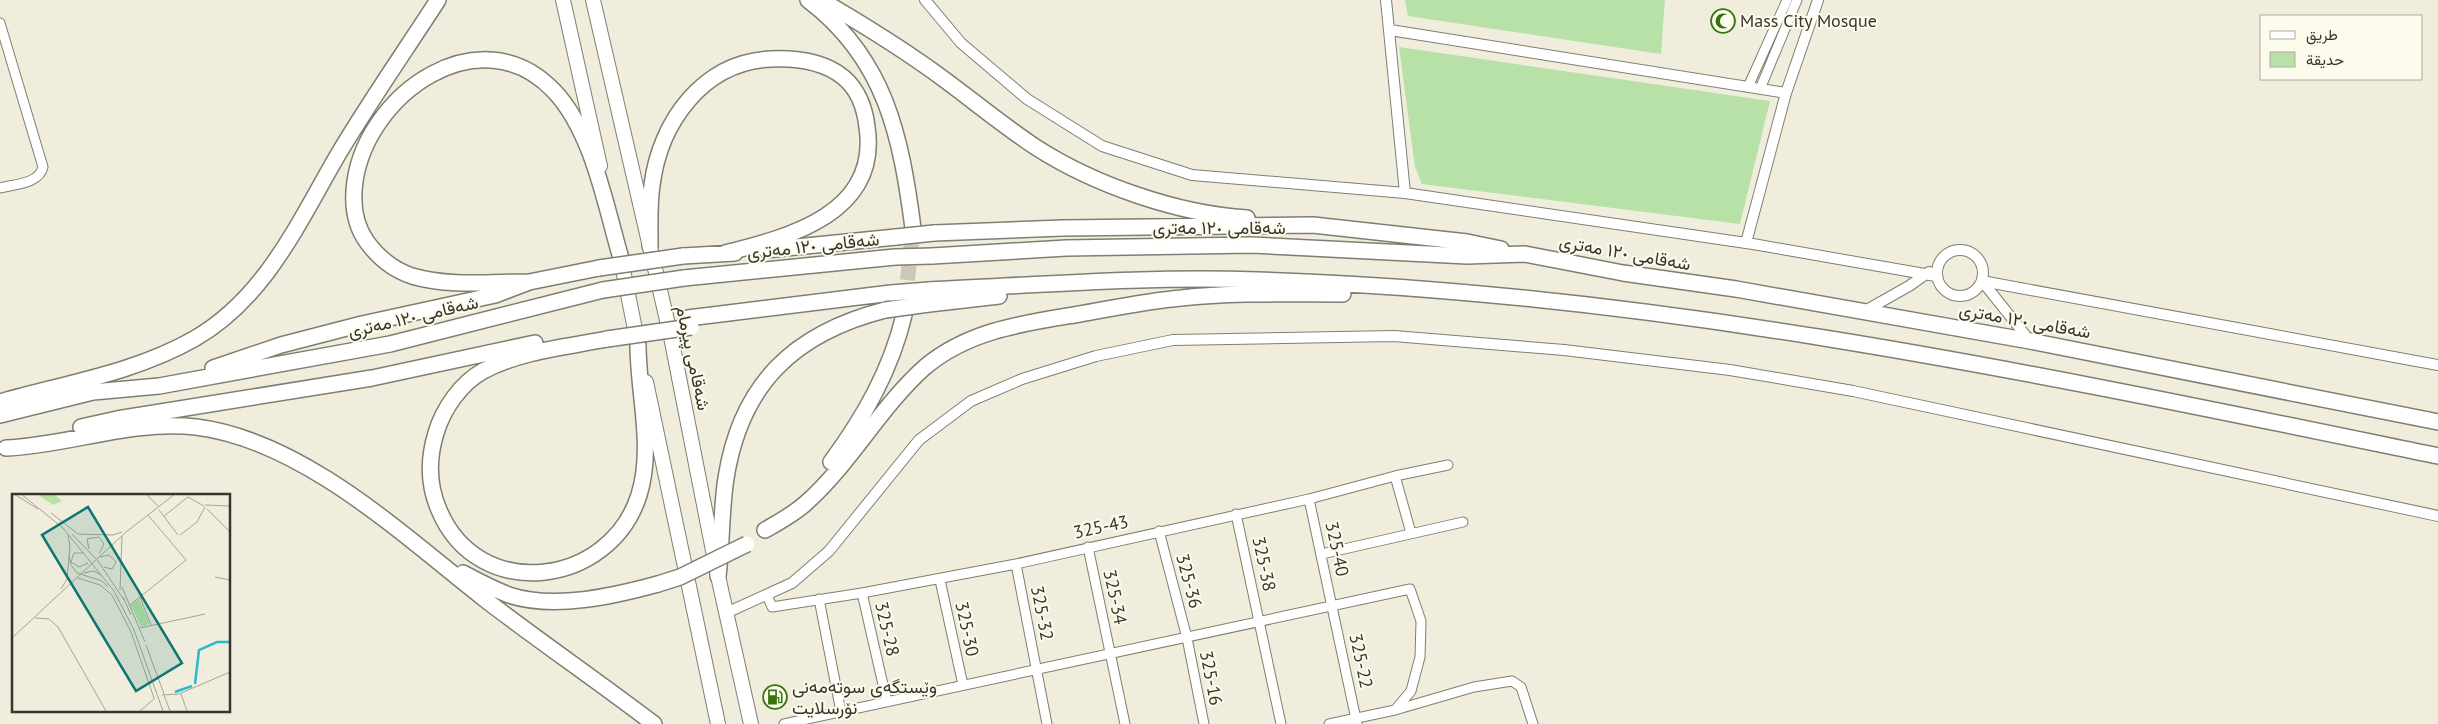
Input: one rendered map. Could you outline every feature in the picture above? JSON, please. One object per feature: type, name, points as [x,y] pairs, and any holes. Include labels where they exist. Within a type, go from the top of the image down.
[{"type":"highway","points":[[0,402],[106,375],[158,357],[194,339],[240,303],[280,254],[339,153],[438,0]]},
{"type":"highway","points":[[808,0],[824,12],[854,43],[868,63],[880,88],[896,131],[907,178],[913,228]]},
{"type":"highway","points":[[821,0],[864,25],[944,79],[1038,148],[1102,181],[1179,207],[1241,218],[1290,221],[1467,242],[1525,254]]},
{"type":"highway","name":"شەقامی پیرمام","points":[[594,3],[672,342],[718,576],[751,724]]},
{"type":"highway","points":[[564,6],[620,255],[718,724]]},
{"type":"highway","points":[[650,246],[652,186],[657,162],[663,142],[675,117],[690,96],[710,80],[730,68],[767,59],[799,60],[816,63],[843,77],[853,86],[859,98],[865,113],[868,132],[870,150],[866,165],[856,186],[843,201],[813,225],[772,241],[725,253]]},
{"type":"highway","points":[[529,282],[442,282],[411,275],[381,258],[361,234],[353,197],[359,162],[372,131],[391,105],[403,94],[426,77],[450,66],[477,61],[504,63],[534,75],[554,91],[571,113],[584,140],[620,255]]},
{"type":"highway","points":[[159,386],[281,345],[362,324],[495,295],[529,282],[599,268],[683,256],[934,233],[1072,228],[1314,225]]},
{"type":"highway","name":"شەقامی ١٢٠ مەتری","points":[[0,415],[93,392],[159,386],[390,344],[603,290],[684,278],[895,257],[1066,248],[1252,245],[1468,256],[1525,254],[1623,273],[1736,289],[2030,341],[2438,422]]},
{"type":"highway","points":[[3,449],[60,432],[117,419],[372,378],[607,334],[690,322],[784,305],[891,293],[929,297],[1172,280],[1258,280],[1492,294],[1720,321],[1940,359],[2217,411],[2438,456]]},
{"type":"highway","points":[[765,530],[799,509],[818,492],[908,382],[955,345],[989,332],[1036,321],[1182,298],[1254,294],[1492,294]]},
{"type":"highway","points":[[718,576],[726,478],[731,455],[739,429],[758,391],[771,373],[808,341],[838,325],[929,297]]},
{"type":"highway","points":[[429,555],[490,587],[511,595],[576,600],[615,594],[658,584],[688,573],[747,544],[784,514],[828,466],[866,411],[891,356],[904,315]]},
{"type":"highway","points":[[607,334],[495,366],[472,379],[451,402],[433,441],[430,475],[434,499],[443,520],[450,533],[469,554],[491,565],[513,572],[534,573],[555,570],[573,565],[594,554],[620,530],[632,513],[637,499],[644,463],[638,345]]},
{"type":"highway","points":[[3,449],[29,447],[83,435],[149,426],[178,426],[222,431],[274,450],[317,473],[654,724]]},
{"type":"street","points":[[925,0],[961,43],[1027,99],[1102,146],[1192,175],[1405,193],[1933,272]]},
{"type":"street","points":[[1386,0],[1405,193]]},
{"type":"street","points":[[1748,87],[1787,0]]},
{"type":"street","points":[[1760,89],[1797,0]]},
{"type":"street","points":[[1746,243],[1786,93],[1818,0]]},
{"type":"street","points":[[0,23],[2,39],[43,166],[40,174],[35,178],[0,188]]},
{"type":"street","points":[[1390,30],[1786,93]]},
{"type":"street","points":[[1759,64],[1768,68]]},
{"type":"street","points":[[1863,312],[1933,272],[1948,253],[1964,250],[1972,253],[1982,265],[1982,281],[1973,293],[1959,297],[1945,292],[1940,287],[1933,272]]},
{"type":"street","points":[[1982,281],[2030,341]]},
{"type":"street","points":[[1982,281],[2438,365]]},
{"type":"street","points":[[726,613],[792,583],[829,551],[919,440],[971,401],[1022,379],[1096,356],[1173,340],[1394,336],[1564,350],[1730,370],[1862,393],[2438,516]]},
{"type":"street","name":"325-43","points":[[767,595],[772,607],[940,580],[1236,514],[1309,500],[1395,476],[1448,465]]},
{"type":"street","points":[[1395,476],[1411,533]]},
{"type":"street","name":"325-40","points":[[1309,500],[1332,605]]},
{"type":"street","name":"325-38","points":[[1236,514],[1281,724]]},
{"type":"street","points":[[1322,554],[1463,522]]},
{"type":"street","name":"325-36","points":[[1159,531],[1187,638]]},
{"type":"street","name":"325-34","points":[[1088,547],[1125,724]]},
{"type":"street","name":"325-32","points":[[1016,564],[1047,724]]},
{"type":"street","name":"325-30","points":[[940,580],[963,685]]},
{"type":"street","points":[[784,724],[1410,589],[1421,621],[1420,657],[1410,690],[1395,710]]},
{"type":"street","name":"325-28","points":[[862,593],[887,702]]},
{"type":"street","points":[[819,599],[841,712]]},
{"type":"street","name":"325-22","points":[[1332,605],[1357,721]]},
{"type":"street","name":"325-16","points":[[1187,638],[1204,724]]},
{"type":"street","points":[[1329,724],[1357,721],[1474,687],[1512,681],[1521,687],[1533,724]]},
{"type":"green space","points":[[1405,0],[1665,0],[1661,54],[1408,16]]},
{"type":"green space","points":[[1399,47],[1770,101],[1740,224],[1422,184],[1415,167]]},
{"type":"tunnel","points":[[905,303],[913,228]]},
{"type":"place","name":"Mass City Mosque","points":[[1723,21]]},
{"type":"place","name":"وێستگەی سوتەمەنی نۆرسلایت","points":[[775,697]]}]
